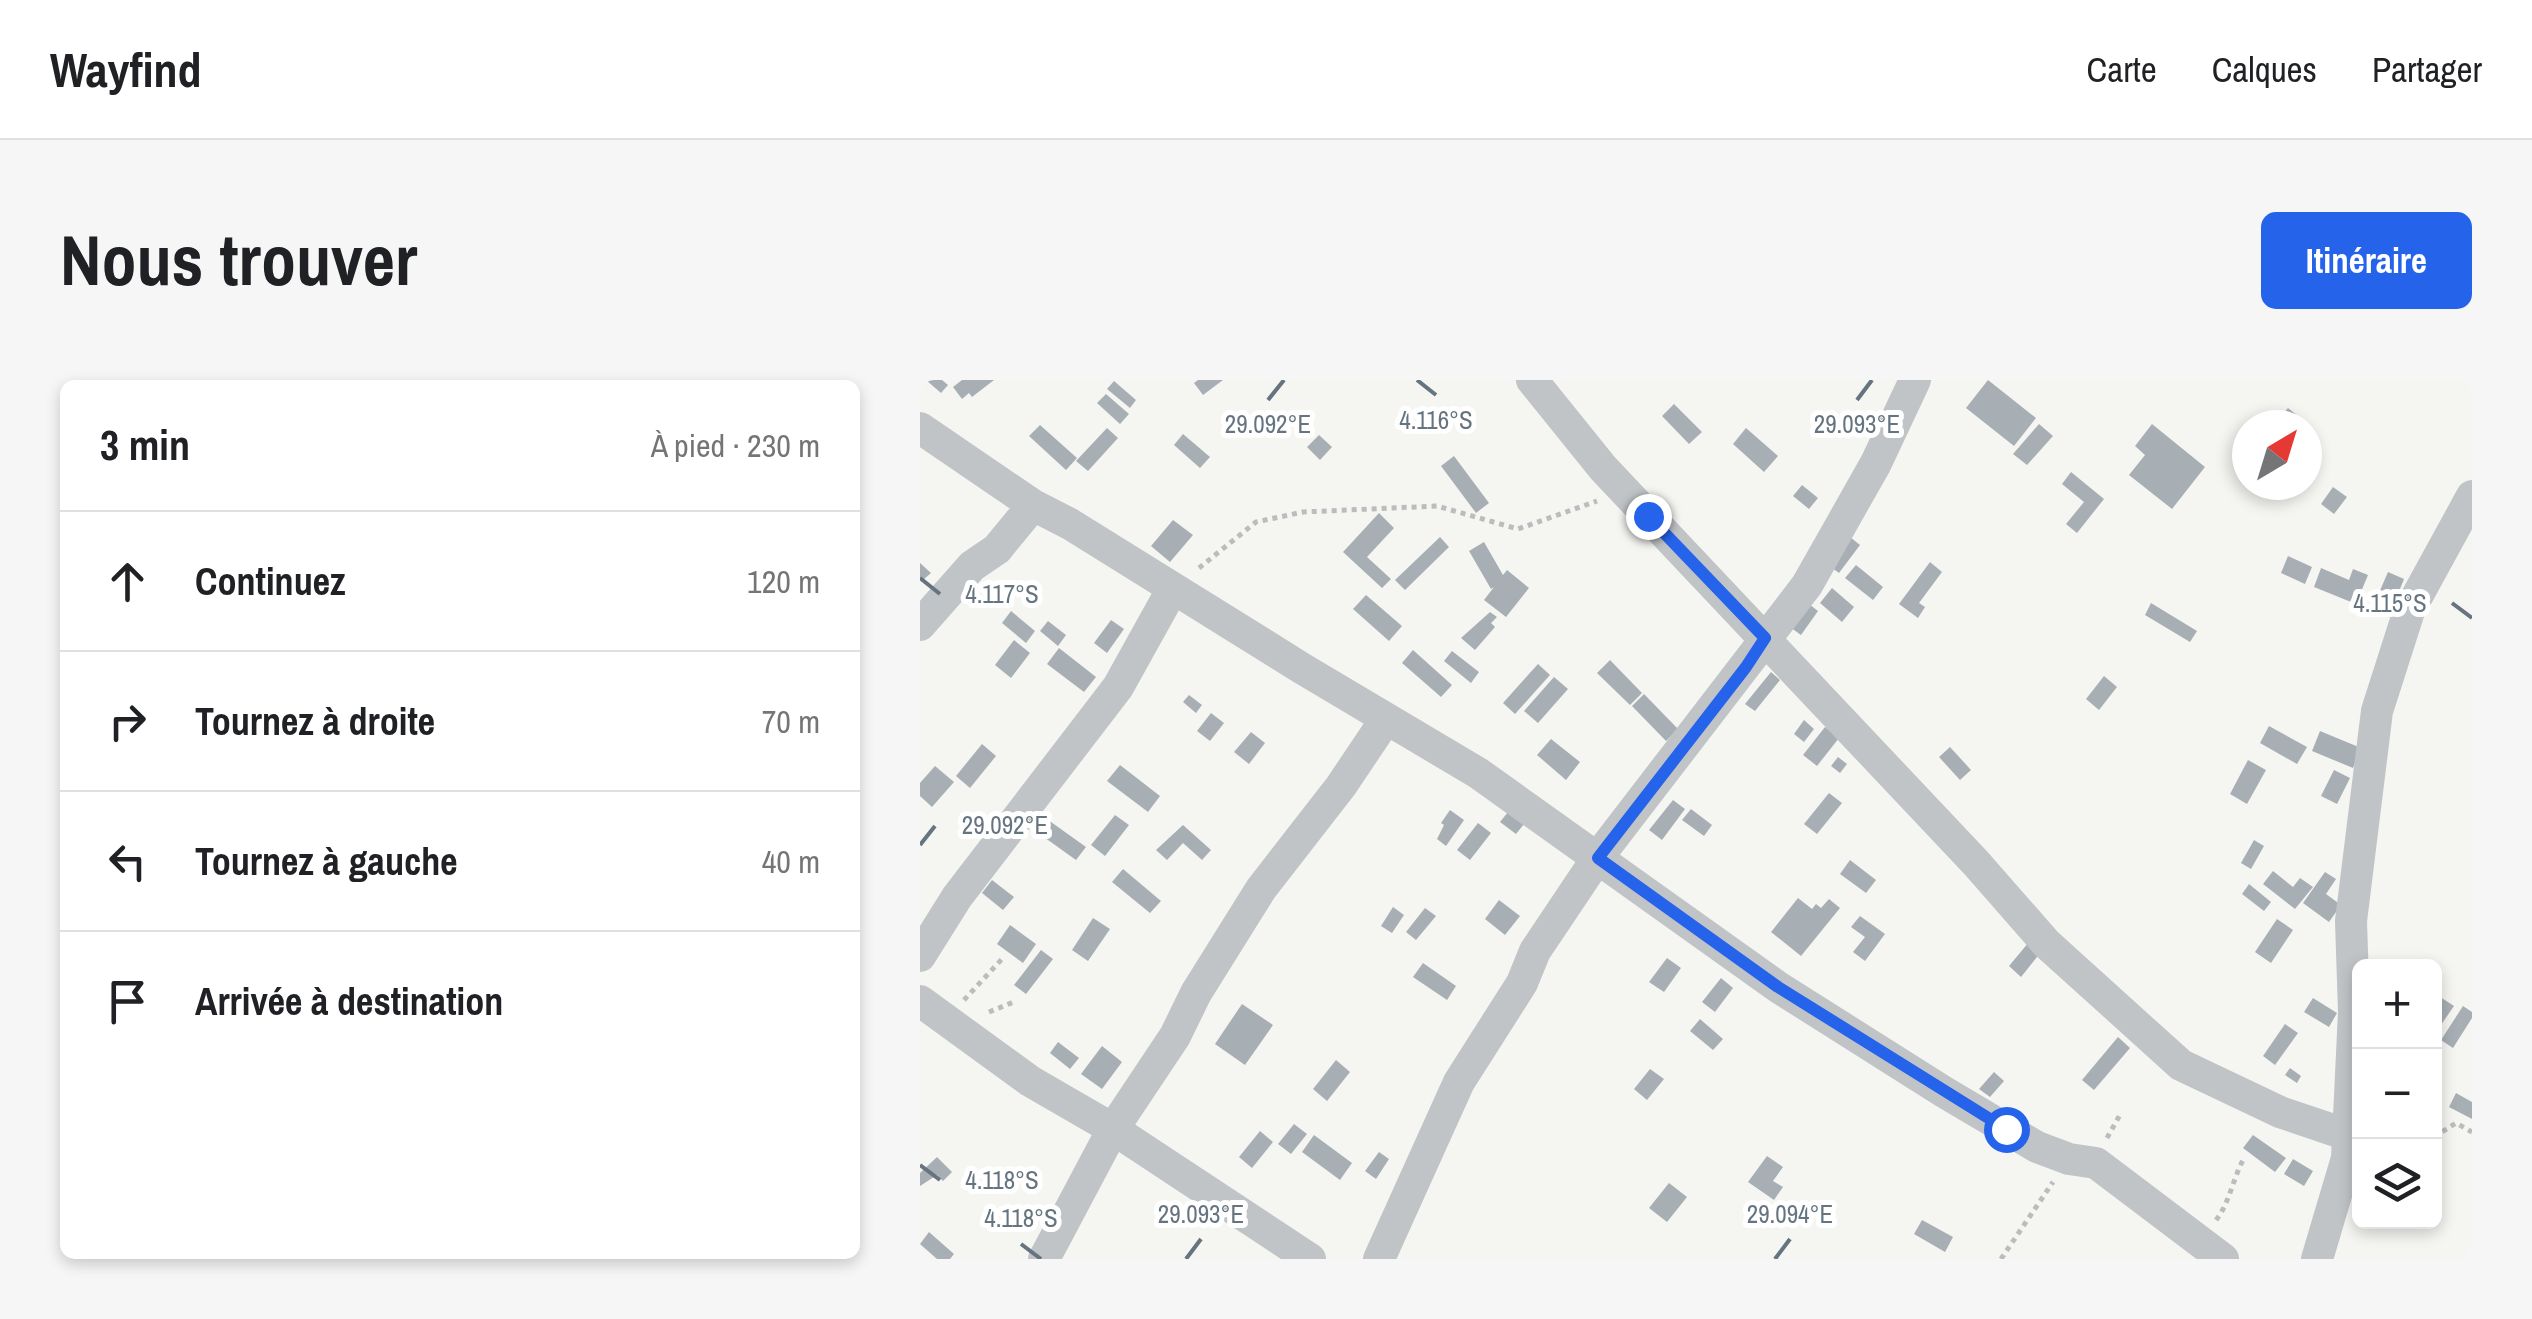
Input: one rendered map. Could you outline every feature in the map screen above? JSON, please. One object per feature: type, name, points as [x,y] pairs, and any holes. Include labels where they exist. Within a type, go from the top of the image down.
[{"type":"street","points":[[1532,380],[1625,492],[2048,944],[2181,1066],[2280,1112],[2348,1135]]},
{"type":"street","points":[[1379,1259],[1458,1082],[1522,984],[1535,951],[1598,858],[1807,585],[1876,463],[1915,380]]},
{"type":"street","points":[[920,428],[1033,504],[1478,773],[1778,987],[2037,1147],[2096,1163],[2211,1251]]},
{"type":"street","points":[[2317,1259],[2346,1158],[2354,1012],[2351,921],[2377,711],[2409,611],[2472,496]]},
{"type":"street","points":[[920,625],[972,566],[996,549],[1033,504]]},
{"type":"street","points":[[920,956],[956,897],[1118,687],[1173,588]]},
{"type":"street","points":[[1044,1259],[1113,1129],[1175,1036],[1196,993],[1261,888],[1341,786],[1386,719]]},
{"type":"street","points":[[931,1010],[1030,1081],[1113,1129],[1310,1259]]},
{"type":"path","points":[[1173,588],[1256,522],[1303,512],[1437,506],[1518,529],[1625,492]]},
{"type":"path","points":[[931,1010],[976,990],[1002,959]]},
{"type":"path","points":[[2442,1131],[2456,1123],[2472,1132]]},
{"type":"path","points":[[2001,1259],[2068,1158]]},
{"type":"path","points":[[2211,1251],[2243,1160]]},
{"type":"building","points":[[926,380],[942,380],[948,385],[941,393]]},
{"type":"building","points":[[962,380],[994,380],[972,397],[969,393],[962,399],[953,387]]},
{"type":"building","points":[[1223,380],[1203,395],[1194,383]]},
{"type":"building","points":[[1988,380],[2036,418],[2014,446],[1966,408]]},
{"type":"building","points":[[1114,381],[1136,400],[1130,408],[1107,389]]},
{"type":"building","points":[[1106,394],[1129,414],[1120,424],[1097,403]]},
{"type":"building","points":[[1674,404],[1702,432],[1689,444],[1662,416]]},
{"type":"building","points":[[2039,424],[2053,436],[2027,465],[2013,454]]},
{"type":"building","points":[[2152,424],[2205,467],[2172,509],[2129,475],[2145,455],[2135,446]]},
{"type":"building","points":[[1040,425],[1077,458],[1066,470],[1029,436]]},
{"type":"building","points":[[1107,428],[1118,438],[1088,471],[1076,461]]},
{"type":"building","points":[[1746,428],[1778,456],[1764,472],[1733,444]]},
{"type":"building","points":[[1183,434],[1210,457],[1200,468],[1174,445]]},
{"type":"building","points":[[1319,435],[1332,447],[1320,460],[1307,447]]},
{"type":"building","points":[[1454,456],[1489,503],[1476,513],[1441,466]]},
{"type":"building","points":[[2071,472],[2104,499],[2077,533],[2066,524],[2084,502],[2062,484]]},
{"type":"building","points":[[1802,485],[1818,498],[1809,509],[1793,496]]},
{"type":"building","points":[[2333,487],[2347,497],[2334,514],[2321,504]]},
{"type":"building","points":[[1379,513],[1394,528],[1367,557],[1391,579],[1382,588],[1343,552]]},
{"type":"building","points":[[1173,520],[1193,535],[1170,562],[1151,546]]},
{"type":"building","points":[[1440,537],[1449,547],[1405,590],[1395,580]]},
{"type":"building","points":[[1850,537],[1860,545],[1839,573],[1828,565]]},
{"type":"building","points":[[1484,542],[1503,575],[1507,570],[1529,588],[1506,617],[1484,600],[1494,587],[1491,589],[1469,551]]},
{"type":"building","points":[[2288,556],[2312,567],[2305,584],[2281,573]]},
{"type":"building","points":[[1930,562],[1942,572],[1919,603],[1925,607],[1918,618],[1899,604]]},
{"type":"building","points":[[920,563],[931,573],[923,580],[920,578]]},
{"type":"building","points":[[1856,565],[1883,587],[1873,600],[1845,578]]},
{"type":"building","points":[[2321,568],[2349,580],[2353,569],[2368,575],[2356,604],[2314,587]]},
{"type":"building","points":[[2388,572],[2404,579],[2392,609],[2375,602]]},
{"type":"building","points":[[1832,588],[1854,607],[1842,622],[1820,603]]},
{"type":"building","points":[[1366,595],[1402,626],[1389,641],[1353,609]]},
{"type":"building","points":[[1805,601],[1818,611],[1801,635],[1787,625]]},
{"type":"building","points":[[2151,603],[2197,631],[2190,642],[2145,615]]},
{"type":"building","points":[[1011,611],[1035,631],[1026,643],[1002,623]]},
{"type":"building","points":[[1490,612],[1497,617],[1491,623],[1495,627],[1475,650],[1461,638]]},
{"type":"building","points":[[1111,620],[1124,629],[1107,653],[1094,643]]},
{"type":"building","points":[[1048,621],[1066,635],[1058,646],[1040,631]]},
{"type":"building","points":[[1014,640],[1030,653],[1011,678],[995,665]]},
{"type":"building","points":[[1059,648],[1096,677],[1084,692],[1047,664]]},
{"type":"building","points":[[1413,650],[1452,685],[1441,697],[1402,663]]},
{"type":"building","points":[[1452,651],[1479,672],[1471,683],[1444,661]]},
{"type":"building","points":[[1610,660],[1642,693],[1630,705],[1597,673]]},
{"type":"building","points":[[1538,664],[1550,675],[1515,714],[1503,703]]},
{"type":"building","points":[[1771,672],[1780,680],[1755,711],[1745,704]]},
{"type":"building","points":[[2104,676],[2117,687],[2099,710],[2086,699]]},
{"type":"building","points":[[1554,677],[1568,689],[1538,723],[1524,711]]},
{"type":"building","points":[[1644,694],[1678,729],[1666,741],[1632,706]]},
{"type":"building","points":[[1189,695],[1202,705],[1196,713],[1183,702]]},
{"type":"building","points":[[1211,713],[1224,723],[1210,741],[1197,731]]},
{"type":"building","points":[[1804,720],[1814,729],[1804,742],[1794,734]]},
{"type":"building","points":[[2269,726],[2307,747],[2297,764],[2260,743]]},
{"type":"building","points":[[1825,727],[1839,738],[1817,766],[1803,755]]},
{"type":"building","points":[[2320,731],[2361,748],[2353,768],[2312,751]]},
{"type":"building","points":[[1251,732],[1265,743],[1249,764],[1234,752]]},
{"type":"building","points":[[1551,739],[1580,762],[1566,780],[1537,755]]},
{"type":"building","points":[[982,744],[996,756],[970,788],[956,776]]},
{"type":"building","points":[[1950,747],[1971,770],[1960,780],[1939,757]]},
{"type":"building","points":[[1838,757],[1847,764],[1840,773],[1831,766]]},
{"type":"building","points":[[2248,760],[2266,770],[2247,804],[2230,794]]},
{"type":"building","points":[[1120,765],[1160,796],[1148,812],[1107,781]]},
{"type":"building","points":[[935,766],[954,782],[932,807],[920,796],[920,783]]},
{"type":"building","points":[[2334,770],[2350,778],[2337,804],[2321,796]]},
{"type":"building","points":[[1829,793],[1842,803],[1817,834],[1804,824]]},
{"type":"building","points":[[1673,800],[1685,809],[1662,840],[1649,830]]},
{"type":"building","points":[[1691,809],[1712,825],[1704,836],[1682,820]]},
{"type":"building","points":[[1450,810],[1464,820],[1446,846],[1437,839]]},
{"type":"building","points":[[1508,812],[1524,824],[1516,834],[1500,822]]},
{"type":"building","points":[[1115,815],[1129,825],[1105,856],[1091,845]]},
{"type":"building","points":[[1044,817],[1086,847],[1076,860],[1034,830]]},
{"type":"building","points":[[1478,823],[1491,833],[1470,860],[1457,850]]},
{"type":"building","points":[[1183,825],[1211,850],[1202,860],[1183,843],[1167,860],[1156,850]]},
{"type":"building","points":[[2254,840],[2264,846],[2251,869],[2241,863]]},
{"type":"building","points":[[1850,860],[1876,880],[1866,893],[1840,874]]},
{"type":"building","points":[[1123,869],[1161,901],[1150,913],[1112,882]]},
{"type":"building","points":[[2273,871],[2293,887],[2300,878],[2313,887],[2295,909],[2263,884]]},
{"type":"building","points":[[2325,872],[2336,879],[2326,894],[2341,905],[2329,922],[2303,903]]},
{"type":"building","points":[[992,880],[1014,897],[1003,910],[982,893]]},
{"type":"building","points":[[2249,884],[2271,902],[2264,911],[2242,894]]},
{"type":"building","points":[[1798,898],[1812,909],[1816,904],[1821,908],[1829,899],[1840,908],[1801,956],[1771,932]]},
{"type":"building","points":[[1499,900],[1520,916],[1505,935],[1485,919]]},
{"type":"building","points":[[1393,907],[1404,915],[1392,933],[1381,926]]},
{"type":"building","points":[[1425,908],[1436,916],[1416,940],[1406,932]]},
{"type":"building","points":[[1860,916],[1885,934],[1865,961],[1853,952],[1865,937],[1851,927]]},
{"type":"building","points":[[1093,918],[1110,929],[1088,961],[1072,950]]},
{"type":"building","points":[[2277,919],[2293,930],[2271,963],[2255,952]]},
{"type":"building","points":[[1010,925],[1036,944],[1023,963],[997,944]]},
{"type":"building","points":[[2029,942],[2041,952],[2021,977],[2009,966]]},
{"type":"building","points":[[1041,950],[1053,959],[1026,994],[1014,985]]},
{"type":"building","points":[[1667,958],[1681,968],[1664,992],[1649,982]]},
{"type":"building","points":[[1423,963],[1456,986],[1447,1000],[1413,977]]},
{"type":"building","points":[[1721,978],[1733,988],[1715,1012],[1702,1002]]},
{"type":"building","points":[[2313,998],[2337,1013],[2329,1027],[2304,1012]]},
{"type":"building","points":[[2442,998],[2454,1006],[2442,1023]]},
{"type":"building","points":[[1242,1004],[1273,1025],[1245,1065],[1215,1044]]},
{"type":"building","points":[[2463,1006],[2472,1012],[2453,1048],[2442,1038]]},
{"type":"building","points":[[1700,1019],[1723,1039],[1713,1050],[1690,1031]]},
{"type":"building","points":[[2285,1024],[2298,1033],[2275,1065],[2263,1056]]},
{"type":"building","points":[[2118,1037],[2130,1048],[2094,1090],[2082,1080]]},
{"type":"building","points":[[1058,1042],[1079,1058],[1070,1069],[1050,1053]]},
{"type":"building","points":[[1102,1046],[1122,1062],[1102,1089],[1081,1074]]},
{"type":"building","points":[[1336,1060],[1350,1072],[1327,1101],[1313,1089]]},
{"type":"building","points":[[2290,1068],[2301,1076],[2297,1083],[2285,1075]]},
{"type":"building","points":[[1650,1069],[1664,1079],[1647,1100],[1634,1089]]},
{"type":"building","points":[[1994,1072],[2004,1081],[1990,1097],[1979,1089]]},
{"type":"building","points":[[2456,1093],[2472,1102],[2472,1119],[2449,1107]]},
{"type":"building","points":[[1294,1124],[1307,1134],[1291,1154],[1278,1144]]},
{"type":"building","points":[[1260,1131],[1273,1142],[1252,1168],[1239,1157]]},
{"type":"building","points":[[1314,1135],[1352,1163],[1340,1180],[1302,1152]]},
{"type":"building","points":[[2253,1135],[2286,1158],[2275,1172],[2243,1148]]},
{"type":"building","points":[[1379,1152],[1389,1159],[1376,1179],[1365,1171]]},
{"type":"building","points":[[1767,1156],[1783,1167],[1773,1181],[1783,1187],[1774,1200],[1748,1182]]},
{"type":"building","points":[[937,1157],[952,1172],[943,1181],[937,1175],[920,1186],[920,1173]]},
{"type":"building","points":[[2293,1159],[2313,1171],[2304,1186],[2284,1174]]},
{"type":"building","points":[[1669,1183],[1687,1197],[1667,1222],[1649,1208]]},
{"type":"building","points":[[1922,1220],[1953,1237],[1945,1252],[1914,1234]]},
{"type":"building","points":[[929,1232],[954,1254],[950,1259],[937,1259],[920,1244]]},
{"type":"route","points":[[1648,516],[1765,638],[1598,858],[1778,987],[2006,1129]]}]
